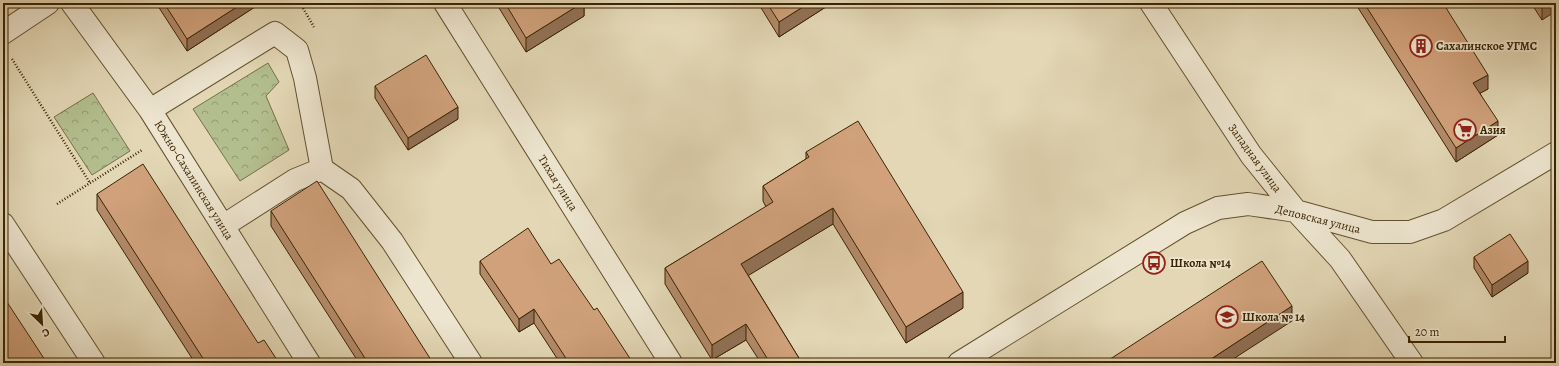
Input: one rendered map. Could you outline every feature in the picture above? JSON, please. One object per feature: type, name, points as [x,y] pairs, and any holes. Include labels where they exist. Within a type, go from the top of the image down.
[{"type":"street","points":[[3,32],[48,3]]},
{"type":"street","name":"Южно-Сахалинская улица","points":[[72,3],[150,110],[309,363]]},
{"type":"street","name":"Тихая улица","points":[[445,3],[671,363]]},
{"type":"street","name":"Западная улица","points":[[1151,3],[1251,155],[1296,211],[1340,259],[1412,363]]},
{"type":"street","points":[[150,110],[275,33],[297,50],[305,78],[322,169],[351,189],[392,241],[471,363]]},
{"type":"street","name":"Деповская улица","points":[[959,363],[1185,223],[1218,208],[1248,204],[1296,211],[1372,232],[1410,232],[1444,220],[1556,153]]},
{"type":"street","points":[[223,226],[295,180],[322,169]]},
{"type":"street","points":[[3,224],[94,363]]},
{"type":"path","points":[[300,3],[316,29]]},
{"type":"path","points":[[10,55],[90,183]]},
{"type":"path","points":[[57,204],[143,150]]},
{"type":"green space","points":[[268,63],[279,82],[266,96],[289,150],[240,181],[193,109]]},
{"type":"green space","points":[[93,93],[130,151],[92,175],[54,117]]},
{"type":"building","points":[[164,3],[243,3],[187,39]]},
{"type":"building","points":[[505,3],[582,3],[526,38]]},
{"type":"building","points":[[767,3],[809,3],[779,22]]},
{"type":"building","name":"Сахалинское УГМС","points":[[1364,3],[1443,3],[1488,75],[1473,83],[1498,121],[1456,148]]},
{"type":"building","points":[[426,55],[458,107],[408,138],[375,86]]},
{"type":"building","points":[[858,121],[963,292],[906,327],[833,208],[741,264],[802,363],[770,363],[746,324],[712,345],[665,268],[773,202],[763,186],[809,157],[806,152]]},
{"type":"building","points":[[143,164],[258,343],[264,340],[279,363],[206,363],[97,194]]},
{"type":"building","points":[[317,181],[433,363],[368,363],[271,211]]},
{"type":"building","points":[[528,228],[551,264],[559,259],[594,310],[597,308],[633,363],[569,363],[534,309],[519,319],[480,261]]},
{"type":"building","points":[[1510,234],[1528,261],[1492,285],[1474,257]]},
{"type":"building","points":[[1262,261],[1292,306],[1205,363],[1104,363]]},
{"type":"building","points":[[3,296],[47,363],[3,363]]},
{"type":"place","name":"Сахалинское УГМС","points":[[1421,46]]},
{"type":"place","name":"Азия","points":[[1465,130]]},
{"type":"place","name":"Школа №14","points":[[1154,263]]},
{"type":"place","name":"Школа № 14","points":[[1227,317]]}]
